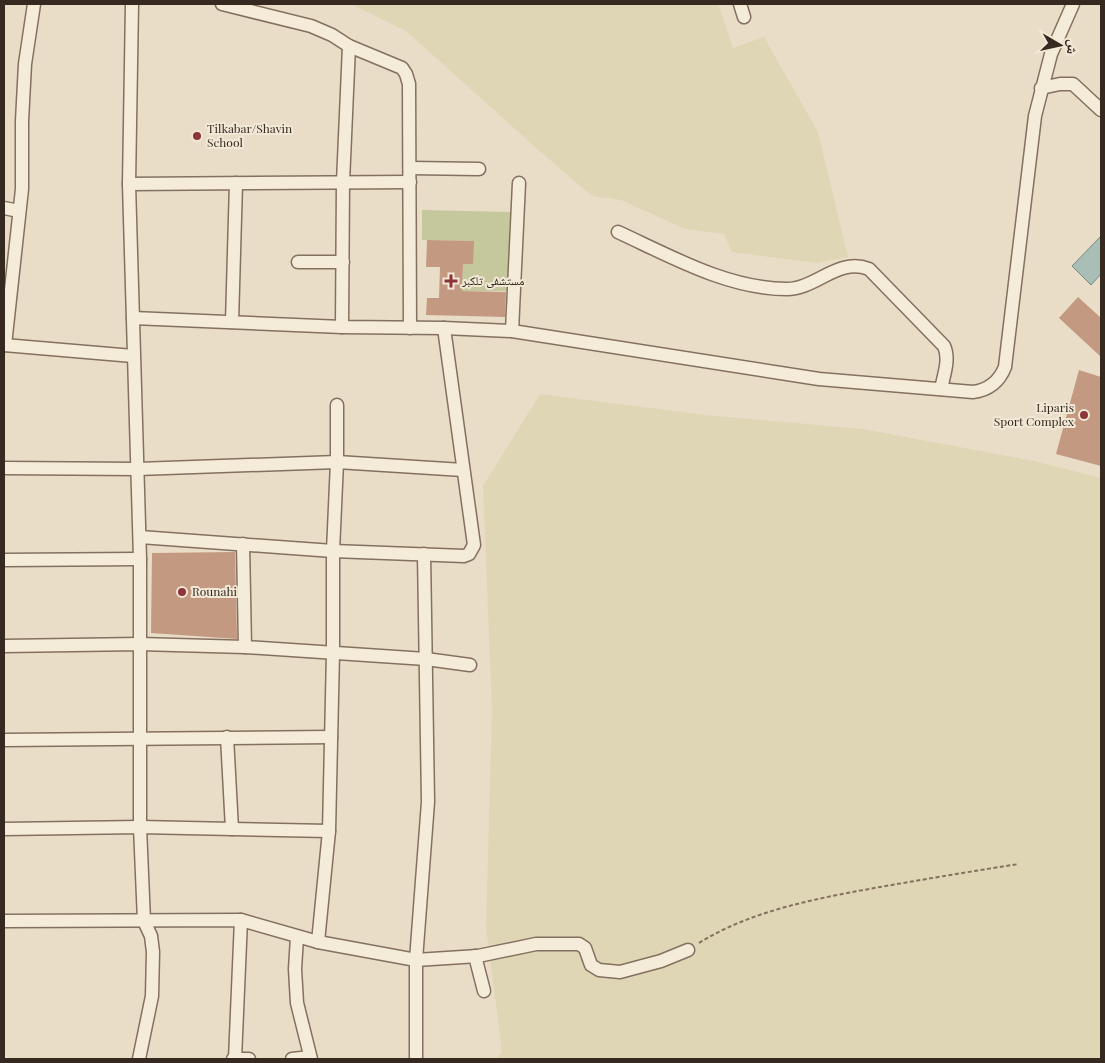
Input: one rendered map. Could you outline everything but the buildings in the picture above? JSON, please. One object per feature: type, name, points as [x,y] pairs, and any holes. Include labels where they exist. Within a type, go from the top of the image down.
[{"type":"street","points":[[34,4],[25,64],[22,121],[22,189],[4,345],[133,356]]},
{"type":"street","points":[[132,4],[129,184],[140,537],[140,827],[144,921],[151,936],[153,952],[152,996],[140,1059]]},
{"type":"street","points":[[222,4],[311,26],[332,35],[349,46],[392,62],[402,68],[406,74],[409,84],[410,328]]},
{"type":"street","points":[[740,4],[744,18]]},
{"type":"street","points":[[133,318],[342,327],[512,331],[819,379],[973,392],[987,389],[999,380],[1005,367],[1033,130],[1051,54],[1073,4]]},
{"type":"street","points":[[342,327],[343,182],[349,46]]},
{"type":"street","points":[[1042,88],[1060,84],[1073,84],[1101,110]]},
{"type":"street","points":[[410,168],[479,169]]},
{"type":"street","points":[[129,184],[410,182]]},
{"type":"street","points":[[232,322],[236,183]]},
{"type":"street","points":[[512,331],[519,183]]},
{"type":"street","points":[[4,208],[19,211]]},
{"type":"street","points":[[618,232],[724,279],[757,285],[793,288],[811,282],[841,267],[862,266],[869,269],[944,346],[947,352],[947,360],[941,389]]},
{"type":"street","points":[[298,262],[343,262]]},
{"type":"street","points":[[140,537],[333,551],[464,556],[469,554],[473,549],[444,328]]},
{"type":"street","points":[[318,942],[329,831],[334,653],[333,551],[337,462],[337,405]]},
{"type":"street","points":[[4,468],[138,469],[337,462],[463,470]]},
{"type":"street","points":[[244,544],[245,646]]},
{"type":"street","points":[[416,1059],[416,960],[428,802],[424,554]]},
{"type":"street","points":[[4,560],[140,558]]},
{"type":"street","points":[[4,646],[140,644],[245,646],[470,664]]},
{"type":"street","points":[[227,737],[232,829]]},
{"type":"street","points":[[4,740],[331,737]]},
{"type":"street","points":[[4,829],[140,827],[329,831]]},
{"type":"street","points":[[241,920],[234,1059],[249,1059]]},
{"type":"street","points":[[4,921],[241,920],[318,942],[416,960],[475,956],[536,944],[578,944],[585,948],[591,964],[599,970],[620,972],[661,961],[688,950]]},
{"type":"street","points":[[292,1059],[310,1058],[297,1003],[297,937]]},
{"type":"street","points":[[475,956],[484,991]]},
{"type":"path","points":[[688,950],[713,934],[745,920],[825,898],[1019,864]]},
{"type":"shaded area","points":[[351,4],[718,4],[733,48],[764,37],[818,132],[848,257],[817,263],[732,252],[724,234],[685,229],[621,200],[592,196],[406,31]]},
{"type":"shaded area","points":[[540,394],[706,415],[863,429],[1039,462],[1101,478],[1101,1059],[496,1059],[502,1052],[486,927],[492,711],[483,486]]},
{"type":"green space","points":[[422,210],[510,212],[508,291],[462,291],[463,264],[473,264],[473,241],[422,240]]},
{"type":"water","points":[[1101,236],[1101,274],[1091,285],[1072,266]]},
{"type":"place","name":"Tilkabar/Shavin School","points":[[197,136]]},
{"type":"place","name":"مستشفى تلكبر","points":[[451,281]]},
{"type":"place","name":"Liparis Sport Complex","points":[[1084,415]]},
{"type":"place","name":"Rounahi","points":[[182,592]]}]
